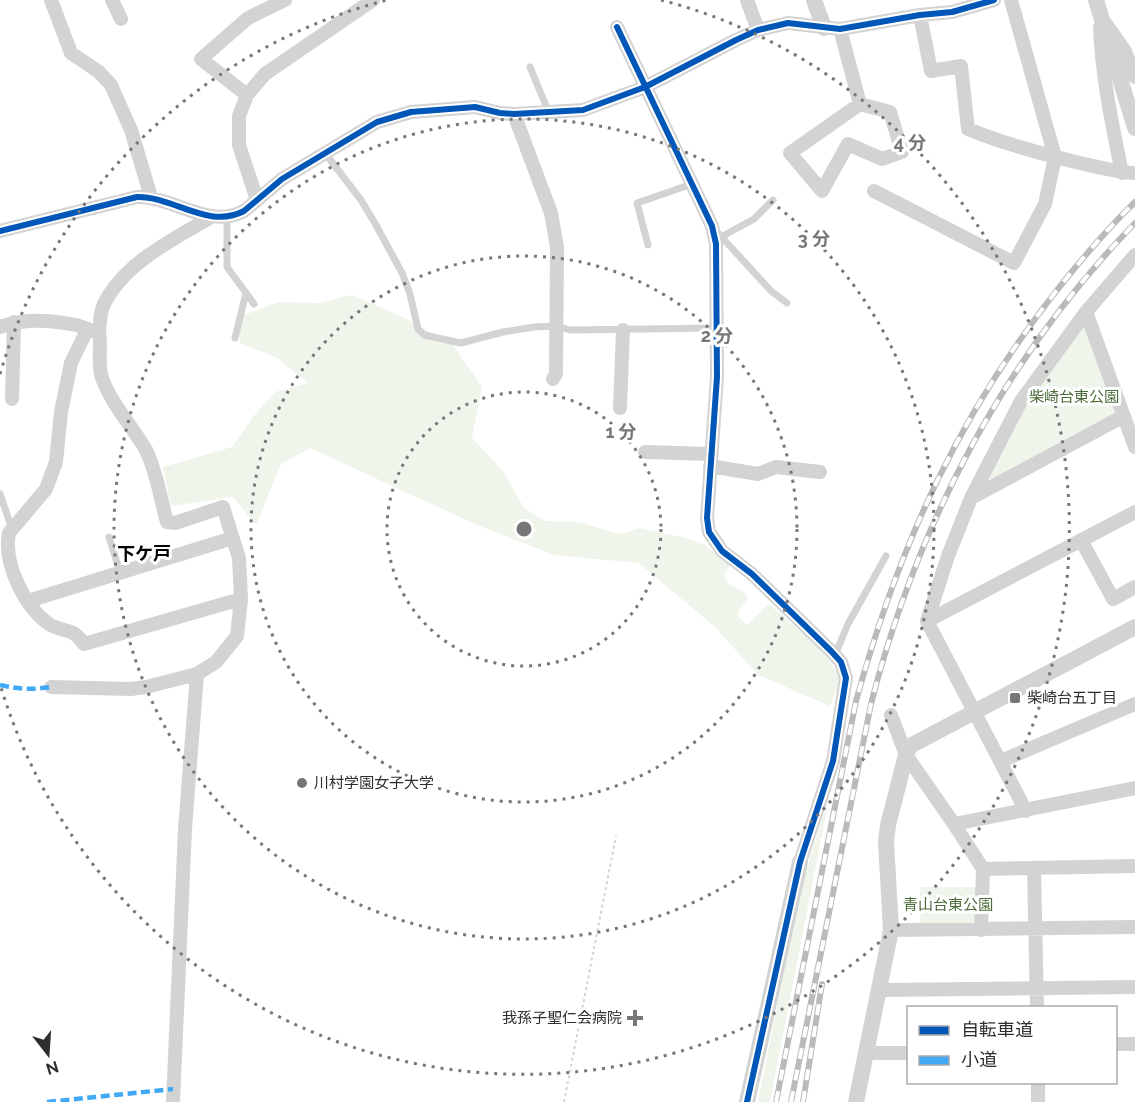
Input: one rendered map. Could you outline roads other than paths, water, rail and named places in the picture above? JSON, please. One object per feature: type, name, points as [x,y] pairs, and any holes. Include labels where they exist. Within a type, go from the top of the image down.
[{"type":"street","points":[[51,0],[71,53],[99,72],[111,85],[131,130],[151,197]]},
{"type":"street","points":[[112,0],[120,19]]},
{"type":"street","points":[[247,95],[201,59],[248,18],[285,0]]},
{"type":"street","points":[[257,200],[239,145],[239,116],[247,95],[265,74],[373,0]]},
{"type":"street","points":[[747,0],[758,30]]},
{"type":"street","points":[[814,0],[832,29],[860,104]]},
{"type":"street","points":[[0,231],[138,197],[151,197],[202,215],[220,216],[244,212],[282,179],[325,153],[377,122],[411,112],[475,108],[514,114],[583,110],[645,87],[736,39],[758,30],[788,23],[832,29],[952,12],[994,0]]},
{"type":"street","points":[[874,191],[1014,263],[1045,204],[1055,157],[1011,0]]},
{"type":"street","points":[[920,15],[931,71],[961,66],[968,129],[993,139],[1055,157],[1129,173],[1105,90],[1098,8]]},
{"type":"street","points":[[1098,8],[1135,128]]},
{"type":"street","points":[[1098,8],[1125,51],[1135,77]]},
{"type":"street","points":[[617,27],[717,231],[717,377],[707,518],[709,532],[722,551],[752,574],[835,656],[846,678],[833,761],[800,862],[747,1102]]},
{"type":"street","points":[[860,104],[890,112],[902,152],[882,159],[849,144],[822,191],[790,153],[860,104]]},
{"type":"street","points":[[514,114],[555,229],[557,247],[556,374],[553,379]]},
{"type":"street","points":[[220,216],[165,245],[129,271],[102,306],[93,331],[71,363],[61,412],[56,462],[46,489],[7,533],[13,572],[28,601],[47,622],[54,627],[74,632],[84,644],[241,599]]},
{"type":"street","points":[[1026,811],[927,621],[948,556],[971,498],[1021,401],[1086,312],[1135,255]]},
{"type":"street","points":[[1086,312],[1135,447]]},
{"type":"street","points":[[0,327],[14,322],[50,321],[80,326],[93,331],[101,344],[100,370],[103,379],[114,402],[147,452],[167,522],[176,523],[224,507],[239,558],[241,599],[237,636],[216,662],[197,674],[131,689],[51,687]]},
{"type":"street","points":[[12,399],[14,322]]},
{"type":"street","points":[[620,408],[623,330]]},
{"type":"street","points":[[971,498],[1124,417]]},
{"type":"street","points":[[645,452],[710,460],[758,474],[776,467],[820,472]]},
{"type":"street","points":[[927,621],[1135,512]]},
{"type":"street","points":[[28,601],[233,538]]},
{"type":"street","points":[[1082,540],[1113,599],[1135,587]]},
{"type":"street","points":[[856,1102],[891,930],[886,842],[888,825],[910,746],[1135,627]]},
{"type":"street","points":[[173,1102],[185,829],[197,674]]},
{"type":"street","points":[[1001,761],[1135,704]]},
{"type":"street","points":[[891,715],[906,755],[983,869],[981,930]]},
{"type":"street","points":[[954,824],[1135,788]]},
{"type":"street","points":[[983,869],[1135,866]]},
{"type":"street","points":[[1034,868],[1037,1006]]},
{"type":"street","points":[[891,930],[1135,927]]},
{"type":"street","points":[[880,990],[1135,987]]},
{"type":"street","points":[[1117,1044],[1135,1044]]},
{"type":"street","points":[[866,1053],[907,1053]]},
{"type":"street","points":[[1038,1084],[1038,1102]]},
{"type":"lane","points":[[530,67],[549,113]]},
{"type":"lane","points":[[325,153],[361,200],[387,245],[402,273],[410,294],[418,328],[424,335],[462,344],[513,330],[534,327],[556,326],[570,330],[717,328]]},
{"type":"lane","points":[[648,245],[637,203],[692,184]]},
{"type":"lane","points":[[772,200],[753,219],[717,231],[771,291],[787,303]]},
{"type":"lane","points":[[220,216],[227,267],[254,304]]},
{"type":"lane","points":[[235,338],[246,292]]},
{"type":"lane","points":[[0,494],[7,533]]},
{"type":"lane","points":[[109,537],[120,572]]},
{"type":"lane","points":[[835,656],[848,624],[886,556]]},
{"type":"railway","points":[[776,1102],[856,701],[873,643],[914,532],[938,479],[995,378],[1065,280],[1135,202]]},
{"type":"railway","points":[[791,1102],[871,704],[890,637],[913,572],[940,508],[1006,387],[1045,329],[1088,275],[1135,223]]},
{"type":"railway","points":[[803,1102],[822,984]]},
{"type":"place","name":"柴崎台五丁目","points":[[1015,698]]},
{"type":"place","name":"川村学園女子大学","points":[[302,783]]},
{"type":"place","name":"我孫子聖仁会病院","points":[[635,1018]]},
{"type":"district","name":"下ケ戸","points":[[144,554]]},
{"type":"park label","name":"柴崎台東公園","points":[[1074,397]]},
{"type":"park label","name":"青山台東公園","points":[[948,905]]}]
